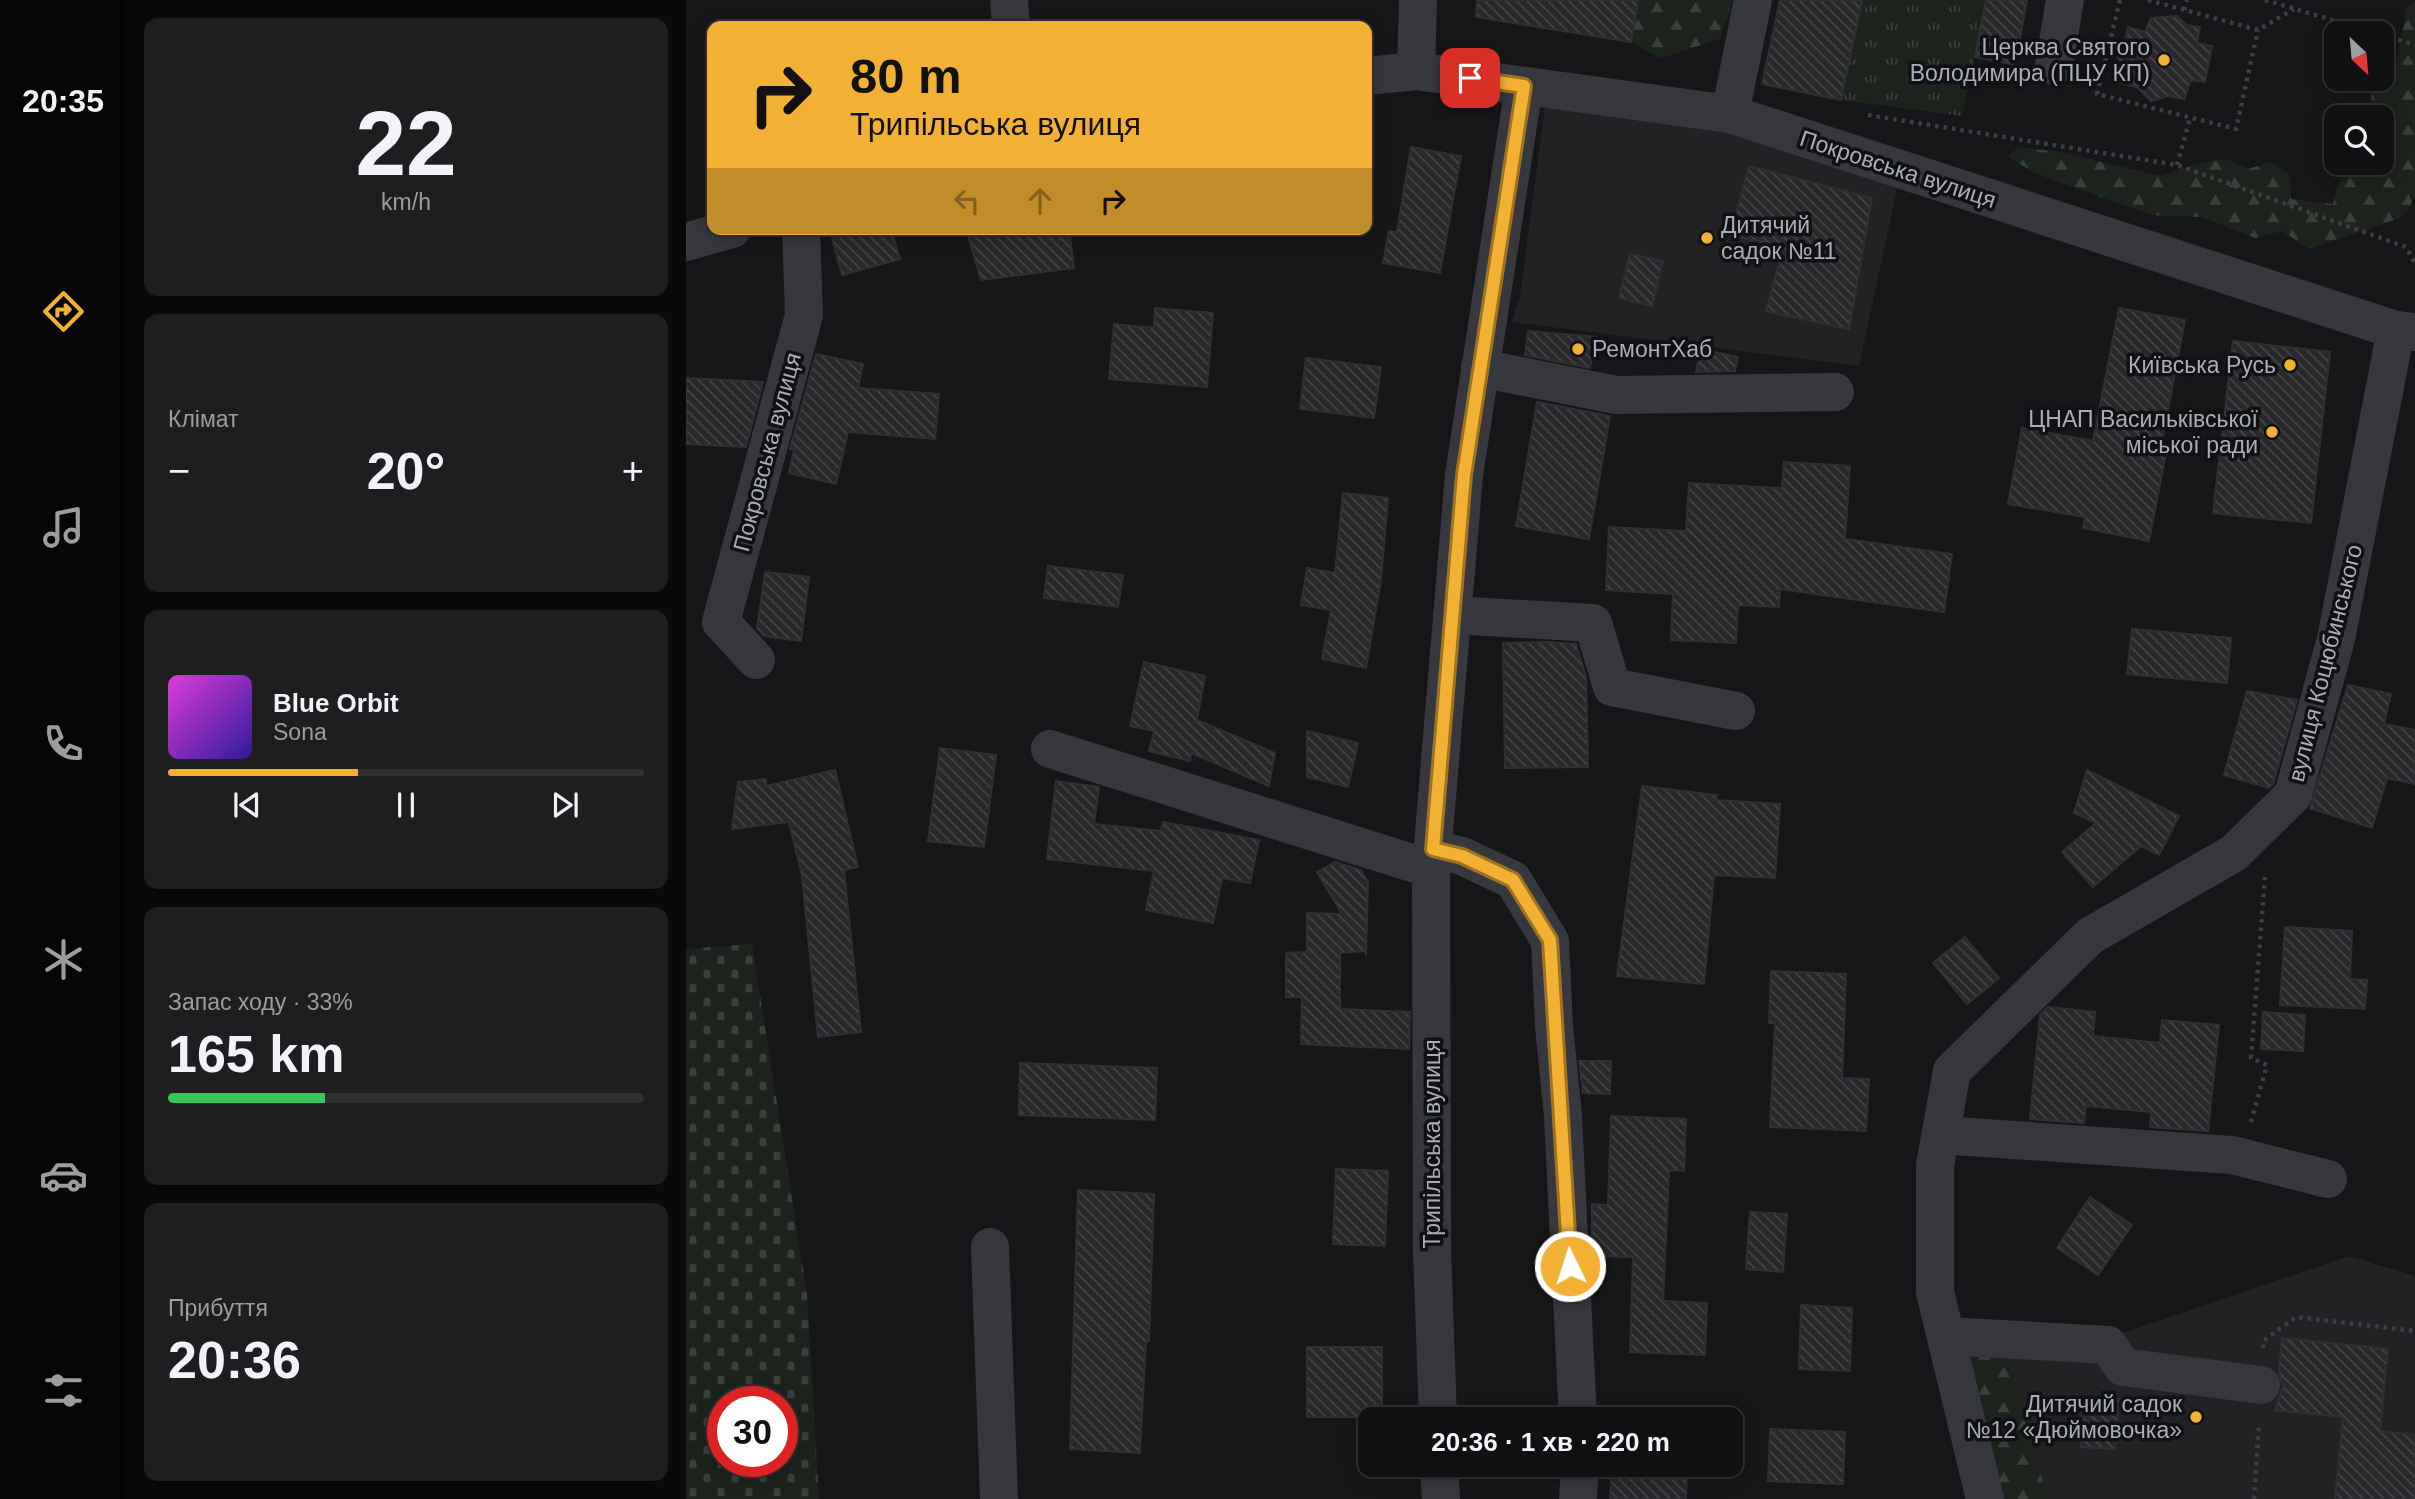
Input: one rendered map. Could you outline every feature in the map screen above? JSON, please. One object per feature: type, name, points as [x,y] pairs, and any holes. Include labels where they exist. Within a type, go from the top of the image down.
[{"type":"street","points":[[1009,0],[1011,21]]},
{"type":"street","points":[[1416,71],[1418,0]]},
{"type":"street","points":[[1730,114],[1753,0]]},
{"type":"street","points":[[2054,66],[2065,0]]},
{"type":"street","name":"Покровська вулиця","points":[[1372,75],[1416,71],[1730,114],[2406,331]]},
{"type":"street","name":"Трипільська вулиця","points":[[1438,1407],[1432,1237],[1432,859],[1464,475],[1524,86]]},
{"type":"street","points":[[686,242],[711,235]]},
{"type":"street","name":"Покровська вулиця","points":[[756,660],[722,622],[804,315],[801,235]]},
{"type":"street","name":"вулиця Коцюбинського","points":[[1985,1499],[1935,1292],[1935,1165],[1952,1071],[2090,936],[2234,853],[2293,795],[2336,639],[2406,331]]},
{"type":"street","points":[[1480,368],[1616,395],[1835,392]]},
{"type":"street","points":[[1452,615],[1593,623],[1612,687],[1737,712]]},
{"type":"street","points":[[1050,749],[1432,859],[1462,856],[1513,880],[1550,940],[1577,1407]]},
{"type":"street","points":[[1941,1135],[2239,1156],[2328,1179]]},
{"type":"street","points":[[990,1247],[999,1499]]},
{"type":"street","points":[[1946,1336],[2108,1345],[2123,1367],[2261,1385]]},
{"type":"street","points":[[1440,1477],[1441,1499]]},
{"type":"street","points":[[1578,1499],[1579,1477]]},
{"type":"path","points":[[2120,0],[2097,94],[2236,129],[2258,30]]},
{"type":"path","points":[[2148,0],[2258,30],[2294,9]]},
{"type":"path","points":[[2183,9],[2187,0]]},
{"type":"path","points":[[2265,0],[2335,21]]},
{"type":"path","points":[[2394,39],[2415,45]]},
{"type":"path","points":[[2177,165],[2190,118]]},
{"type":"path","points":[[2363,234],[2406,247],[2415,260]]},
{"type":"path","points":[[2239,1156],[2267,1065],[2251,1058],[2264,882]]},
{"type":"shaded area","name":"Дитячий садок №11","points":[[1546,99],[1743,134],[1899,180],[1859,366],[1512,322],[1520,296]]},
{"type":"shaded area","name":"Дитячий садок №12 «Дюймовочка»","points":[[2349,1256],[2415,1276],[2415,1499],[1995,1499],[1957,1323],[2057,1336],[2126,1332]]},
{"type":"green space","points":[[1637,0],[1733,0],[1720,39],[1661,58],[1629,41]]},
{"type":"green space","points":[[1862,0],[1986,0],[1962,116],[1841,100]]},
{"type":"green space","points":[[2415,2],[2415,194],[2409,209],[2400,218],[2309,249],[2282,231],[2255,238],[2202,217],[2151,215],[2037,174],[2008,157],[2018,147],[2061,152],[2161,176],[2197,164],[2227,159],[2248,169],[2271,162],[2289,174],[2291,199],[2333,204],[2336,189],[2344,175],[2394,175],[2394,105],[2370,105],[2372,91],[2394,91],[2394,61],[2397,60],[2407,6]]},
{"type":"green space","points":[[752,944],[807,1294],[819,1499],[686,1499],[686,949]]},
{"type":"green space","points":[[1969,1346],[2005,1351],[2048,1499],[2002,1499]]},
{"type":"building","points":[[1477,0],[1638,0],[1631,42],[1476,17]]},
{"type":"building","points":[[1780,0],[1862,0],[1841,100],[1762,84]]},
{"type":"building","points":[[1986,0],[2027,0],[2015,65],[1975,57]]},
{"type":"building","name":"Церква Святого Володимира (ПЦУ КП)","points":[[2177,16],[2186,25],[2200,27],[2197,43],[2212,46],[2205,82],[2191,80],[2184,99],[2168,96],[2151,101],[2137,87],[2120,83],[2123,67],[2116,54],[2124,45],[2128,27],[2145,32],[2151,18]]},
{"type":"building","points":[[1411,147],[1461,156],[1440,273],[1383,263],[1389,231],[1397,232]]},
{"type":"building","points":[[1749,166],[1872,198],[1849,329],[1766,311],[1784,246],[1730,236]]},
{"type":"building","points":[[846,235],[893,235],[900,259],[842,275],[832,239]]},
{"type":"building","points":[[968,235],[1070,235],[1074,268],[981,280]]},
{"type":"building","points":[[1630,254],[1663,261],[1652,306],[1619,298]]},
{"type":"building","points":[[1155,308],[1213,313],[1207,387],[1109,379],[1114,324],[1154,328]]},
{"type":"building","points":[[2119,308],[2185,320],[2160,452],[2166,453],[2149,541],[2083,528],[2085,517],[2008,504],[2022,428],[2093,441]]},
{"type":"building","points":[[1528,331],[1596,337],[1590,368],[1525,355]]},
{"type":"building","name":"ЦНАП Васильківської міської ради","points":[[2233,341],[2330,352],[2311,523],[2213,513]]},
{"type":"building","points":[[1701,349],[1738,357],[1735,371],[1696,372]]},
{"type":"building","points":[[816,354],[863,364],[858,388],[939,394],[935,439],[848,432],[836,484],[789,473],[794,449],[790,449]]},
{"type":"building","points":[[1306,358],[1381,367],[1374,418],[1300,409]]},
{"type":"building","points":[[686,378],[763,382],[746,447],[686,444]]},
{"type":"building","points":[[1537,402],[1610,416],[1589,539],[1516,526]]},
{"type":"building","points":[[1784,462],[1850,466],[1845,539],[1952,554],[1944,612],[1780,589],[1779,607],[1738,605],[1736,643],[1671,640],[1673,594],[1606,590],[1609,527],[1686,531],[1689,483],[1782,488]]},
{"type":"building","points":[[1343,493],[1388,498],[1381,580],[1366,668],[1322,659],[1331,610],[1301,605],[1307,568],[1335,573]]},
{"type":"building","points":[[1048,566],[1123,575],[1118,607],[1044,598]]},
{"type":"building","points":[[765,572],[809,577],[801,641],[764,636],[757,629]]},
{"type":"building","points":[[2132,629],[2231,638],[2227,683],[2127,674]]},
{"type":"building","points":[[1503,643],[1576,644],[1586,677],[1588,767],[1505,768]]},
{"type":"building","points":[[1144,662],[1205,676],[1197,720],[1275,753],[1269,786],[1191,753],[1190,761],[1149,751],[1154,731],[1130,726]]},
{"type":"building","points":[[2348,685],[2391,694],[2384,724],[2415,730],[2415,784],[2387,778],[2372,828],[2310,808]]},
{"type":"building","points":[[2247,691],[2297,700],[2273,784],[2269,788],[2224,775]]},
{"type":"building","points":[[1307,731],[1358,743],[1348,787],[1307,777]]},
{"type":"building","points":[[940,748],[996,755],[984,847],[928,841]]},
{"type":"building","points":[[835,770],[858,867],[844,870],[861,1032],[818,1037],[802,876],[789,822],[732,829],[738,782],[766,779],[766,786]]},
{"type":"building","points":[[2087,770],[2179,816],[2159,855],[2141,846],[2093,887],[2062,852],[2096,823],[2074,813]]},
{"type":"building","points":[[1056,781],[1099,787],[1094,824],[1161,831],[1163,822],[1259,840],[1250,883],[1222,878],[1213,923],[1146,910],[1154,871],[1047,859]]},
{"type":"building","points":[[1642,786],[1717,795],[1716,800],[1780,804],[1775,878],[1714,875],[1704,984],[1617,976]]},
{"type":"building","points":[[1335,862],[1361,870],[1368,882],[1366,954],[1364,951],[1340,953],[1340,1009],[1410,1012],[1409,1049],[1301,1044],[1302,997],[1286,997],[1286,953],[1307,952],[1307,913],[1342,914],[1317,872]]},
{"type":"building","points":[[2285,927],[2352,931],[2350,979],[2367,980],[2365,1009],[2280,1005]]},
{"type":"building","points":[[1965,937],[1999,978],[1967,1004],[1933,963]]},
{"type":"building","points":[[1771,971],[1846,974],[1842,1078],[1869,1079],[1866,1131],[1770,1127],[1775,1023],[1769,1023]]},
{"type":"building","points":[[2048,1007],[2095,1012],[2093,1036],[2160,1043],[2162,1020],[2219,1025],[2208,1131],[2150,1127],[2151,1112],[2086,1106],[2084,1123],[2030,1119],[2040,1015]]},
{"type":"building","points":[[2263,1012],[2305,1015],[2303,1051],[2261,1049]]},
{"type":"building","points":[[1579,1061],[1611,1061],[1610,1094],[1583,1093]]},
{"type":"building","points":[[1020,1063],[1157,1068],[1155,1120],[1019,1115]]},
{"type":"building","points":[[1611,1116],[1686,1119],[1684,1171],[1669,1170],[1663,1301],[1707,1303],[1705,1355],[1630,1352],[1633,1257],[1592,1256],[1592,1204],[1608,1205]]},
{"type":"building","points":[[1336,1169],[1388,1171],[1385,1246],[1333,1244]]},
{"type":"building","points":[[1078,1190],[1154,1194],[1149,1341],[1146,1341],[1140,1453],[1070,1449]]},
{"type":"building","points":[[2090,1197],[2132,1225],[2098,1275],[2057,1248]]},
{"type":"building","points":[[1750,1212],[1787,1214],[1783,1272],[1746,1269]]},
{"type":"building","points":[[1801,1305],[1852,1308],[1850,1371],[1799,1369]]},
{"type":"building","points":[[2282,1338],[2388,1349],[2380,1431],[2415,1435],[2415,1499],[2335,1499],[2343,1417],[2275,1410],[2283,1387],[2279,1373]]},
{"type":"building","points":[[1307,1347],[1382,1347],[1382,1407],[1358,1407],[1358,1417],[1307,1417]]},
{"type":"building","points":[[2085,1397],[2119,1399],[2115,1449],[2081,1447]]},
{"type":"building","points":[[1770,1429],[1845,1432],[1843,1484],[1768,1481]]},
{"type":"building","points":[[1611,1477],[1687,1477],[1686,1499],[1610,1499]]},
{"type":"place","name":"Церква Святого Володимира (ПЦУ КП)","points":[[2164,60]]},
{"type":"place","name":"Дитячий садок №11","points":[[1707,238]]},
{"type":"place","name":"РемонтХаб","points":[[1578,349]]},
{"type":"place","name":"Київська Русь","points":[[2290,365]]},
{"type":"place","name":"ЦНАП Васильківської міської ради","points":[[2272,432]]},
{"type":"place","name":"Дитячий садок №12 «Дюймовочка»","points":[[2196,1417]]},
{"type":"route","points":[[1470,78],[1524,86],[1464,475],[1433,849],[1462,856],[1513,880],[1550,940],[1554,1026],[1563,1116],[1570,1266]]}]
